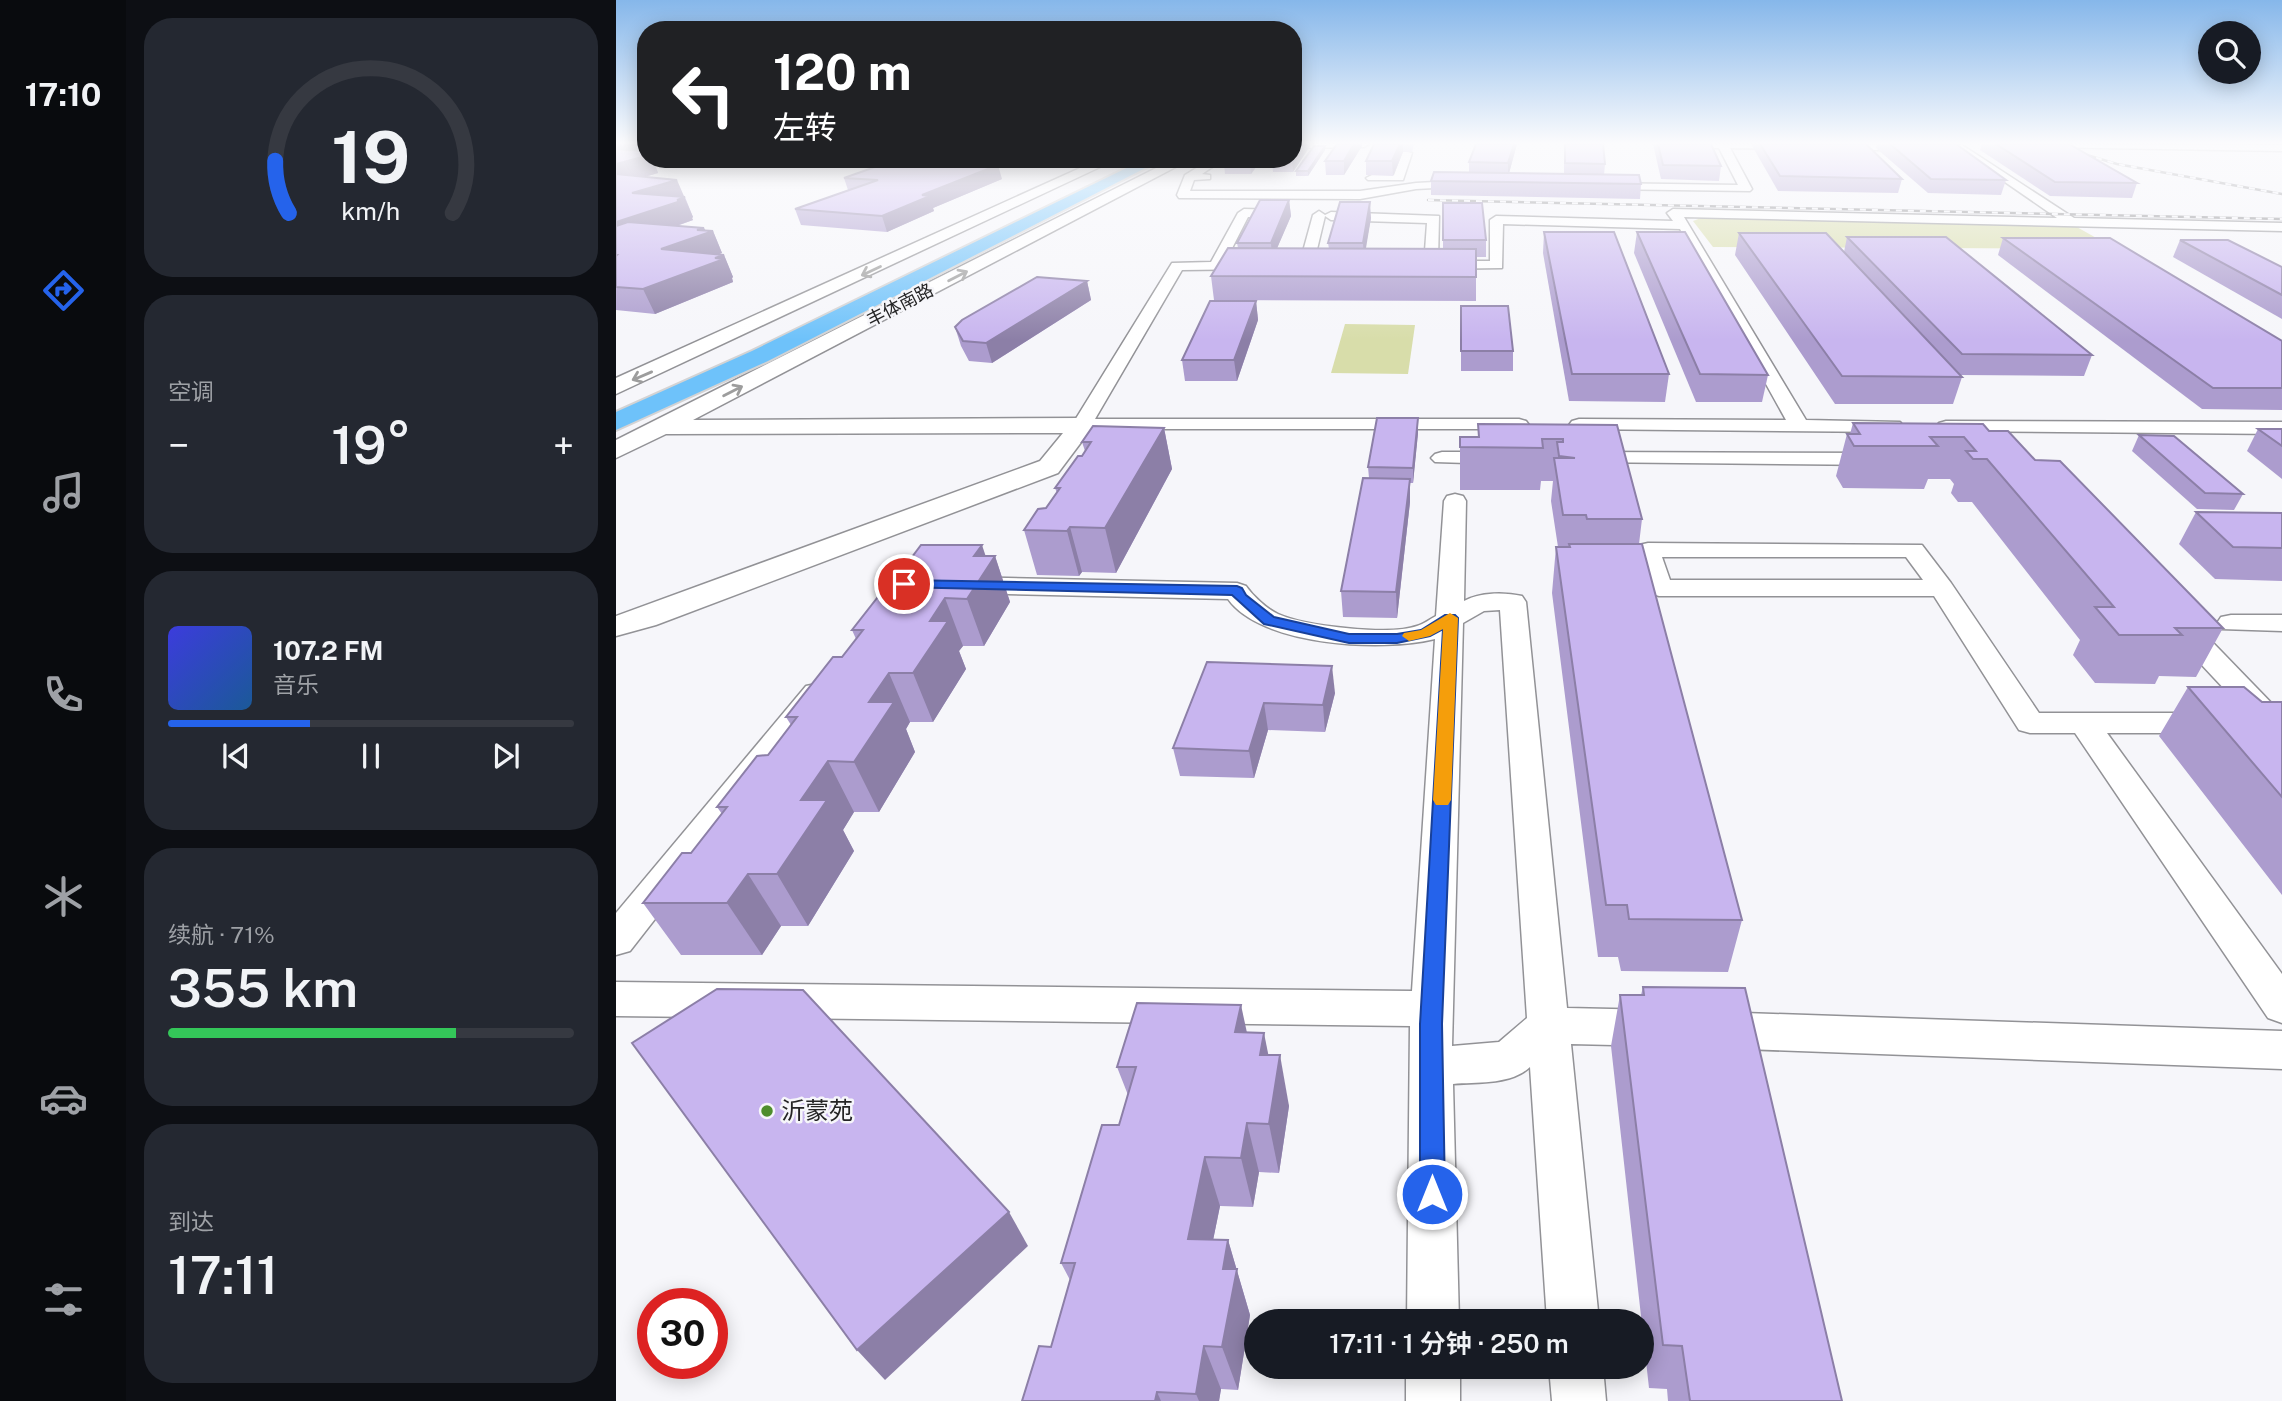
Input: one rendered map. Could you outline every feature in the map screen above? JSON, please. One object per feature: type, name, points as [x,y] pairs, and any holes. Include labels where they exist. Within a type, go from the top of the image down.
[{"type":"highway","name":"丰体南路","points":[[616,409],[1043,209]]},
{"type":"highway","name":"丰体南路","points":[[616,422],[760,356],[1048,209]]},
{"type":"street","name":"丰体南路","points":[[616,387],[1035,209]]},
{"type":"street","name":"丰体南路","points":[[616,450],[667,425],[1054,209]]},
{"type":"street","points":[[1672,209],[1801,426]]},
{"type":"street","points":[[2051,209],[2094,236]]},
{"type":"street","points":[[1216,266],[1244,212],[1434,219],[1424,265],[1497,265],[1496,220],[2071,222],[2282,228]]},
{"type":"street","points":[[1306,215],[1306,266]]},
{"type":"street","points":[[616,626],[1049,467],[1082,425],[1177,266],[1267,266]]},
{"type":"street","points":[[616,434],[667,425],[2282,428]]},
{"type":"street","points":[[1442,458],[1525,458]]},
{"type":"street","points":[[1566,458],[1899,459]]},
{"type":"street","points":[[1433,1309],[1432,1009],[1455,501]]},
{"type":"street","points":[[1942,588],[1660,588],[1648,550],[1913,550],[1942,588],[2030,723],[2278,728]]},
{"type":"street","points":[[931,585],[1237,591],[1241,598],[1269,621],[1349,638],[1397,638],[1425,633],[1479,603],[1513,602],[1572,1309]]},
{"type":"street","points":[[2168,612],[2278,728]]},
{"type":"street","points":[[2231,623],[2282,623]]},
{"type":"street","points":[[616,940],[834,670]]},
{"type":"street","points":[[2084,723],[2282,1006]]},
{"type":"street","points":[[616,999],[1432,1009]]},
{"type":"street","points":[[1432,1068],[1508,1060],[1548,1025],[2282,1050]]},
{"type":"street","points":[[1433,1379],[1433,1401]]},
{"type":"street","points":[[1577,1379],[1579,1401]]},
{"type":"green space","points":[[1701,218],[2075,226],[2116,249],[1713,247],[1693,221]]},
{"type":"green space","points":[[1345,324],[1415,325],[1408,374],[1331,373]]},
{"type":"building","points":[[616,209],[655,209],[616,222]]},
{"type":"building","points":[[800,209],[898,209],[882,216]]},
{"type":"building","points":[[1255,209],[1285,209],[1271,243],[1237,243]]},
{"type":"building","points":[[1338,209],[1369,209],[1363,243],[1328,243]]},
{"type":"building","points":[[1443,209],[1483,209],[1486,240],[1443,240]]},
{"type":"building","points":[[628,222],[713,231],[661,249],[724,255],[715,258],[724,259],[643,289],[616,287],[616,226]]},
{"type":"building","points":[[1544,232],[1614,232],[1669,374],[1572,374]]},
{"type":"building","points":[[1637,232],[1685,232],[1768,375],[1700,374]]},
{"type":"building","points":[[1739,233],[1826,233],[1962,377],[1842,376]]},
{"type":"building","points":[[1847,237],[1946,237],[2092,355],[1962,354]]},
{"type":"building","points":[[2003,238],[2110,238],[2282,341],[2282,388],[2213,388]]},
{"type":"building","points":[[2180,240],[2228,240],[2282,267],[2282,295]]},
{"type":"building","points":[[1228,248],[1476,249],[1476,277],[1211,276]]},
{"type":"building","points":[[1037,277],[1087,281],[986,343],[963,341],[955,327],[962,320]]},
{"type":"building","points":[[1210,301],[1256,301],[1234,360],[1182,360]]},
{"type":"building","points":[[1461,306],[1508,306],[1513,351],[1461,351]]},
{"type":"building","points":[[1377,418],[1418,418],[1413,468],[1368,467]]},
{"type":"building","points":[[1853,423],[1983,424],[1989,431],[2008,431],[2035,460],[2060,461],[2223,628],[2175,628],[2182,635],[2119,635],[2095,607],[2114,607],[1987,459],[1973,459],[1966,451],[1976,451],[1964,437],[1930,437],[1938,446],[1854,446],[1847,434],[1860,434]]},
{"type":"building","points":[[1478,424],[1617,425],[1642,519],[1587,519],[1586,515],[1563,515],[1554,458],[1575,458],[1559,456],[1557,442],[1563,442],[1563,439],[1542,439],[1543,448],[1460,447],[1460,437],[1479,437]]},
{"type":"building","points":[[1093,426],[1164,428],[1105,528],[1024,530],[1038,509],[1046,508],[1060,488],[1055,488],[1078,456],[1082,456],[1091,442],[1082,442]]},
{"type":"building","points":[[2258,429],[2282,429],[2282,446]]},
{"type":"building","points":[[2139,435],[2174,436],[2243,494],[2205,493]]},
{"type":"building","points":[[1363,478],[1410,479],[1396,592],[1341,591]]},
{"type":"building","points":[[2196,512],[2282,513],[2282,548],[2233,547]]},
{"type":"building","points":[[1569,544],[1642,544],[1742,920],[1629,919],[1627,905],[1606,905],[1556,547],[1570,547]]},
{"type":"building","points":[[921,545],[982,545],[974,556],[995,556],[967,599],[945,598],[930,621],[948,621],[913,673],[889,673],[869,702],[894,702],[854,762],[828,761],[801,800],[827,800],[777,874],[748,874],[727,903],[643,903],[682,853],[691,853],[727,807],[717,807],[757,756],[768,755],[797,717],[786,717],[833,657],[842,657],[863,630],[852,630],[881,593],[893,593],[912,569],[903,569]]},
{"type":"building","points":[[1207,662],[1332,666],[1323,705],[1264,703],[1249,751],[1173,748]]},
{"type":"building","points":[[2188,687],[2244,687],[2262,702],[2282,702],[2282,797]]},
{"type":"building","points":[[1643,987],[1745,988],[1842,1401],[1690,1401],[1682,1346],[1663,1345],[1620,995],[1644,995]]},
{"type":"building","points":[[717,989],[803,990],[1009,1212],[857,1350],[632,1043]]},
{"type":"building","points":[[1137,1003],[1241,1005],[1235,1032],[1264,1033],[1260,1055],[1280,1055],[1269,1124],[1247,1123],[1241,1158],[1205,1157],[1188,1239],[1228,1240],[1223,1269],[1237,1269],[1222,1347],[1204,1346],[1196,1394],[1157,1392],[1155,1401],[1022,1401],[1039,1346],[1051,1347],[1075,1263],[1061,1263],[1102,1125],[1119,1125],[1136,1067],[1117,1067]]},
{"type":"railway","points":[[1850,209],[2282,219]]},
{"type":"slow traffic","points":[[1409,636],[1425,633],[1450,618],[1442,800]]},
{"type":"place","name":"沂蒙苑","points":[[767,1111]]},
{"type":"route","points":[[904,584],[1237,591],[1241,598],[1269,621],[1349,638],[1397,638],[1425,633],[1450,618],[1431,1024],[1432,1194]]}]
